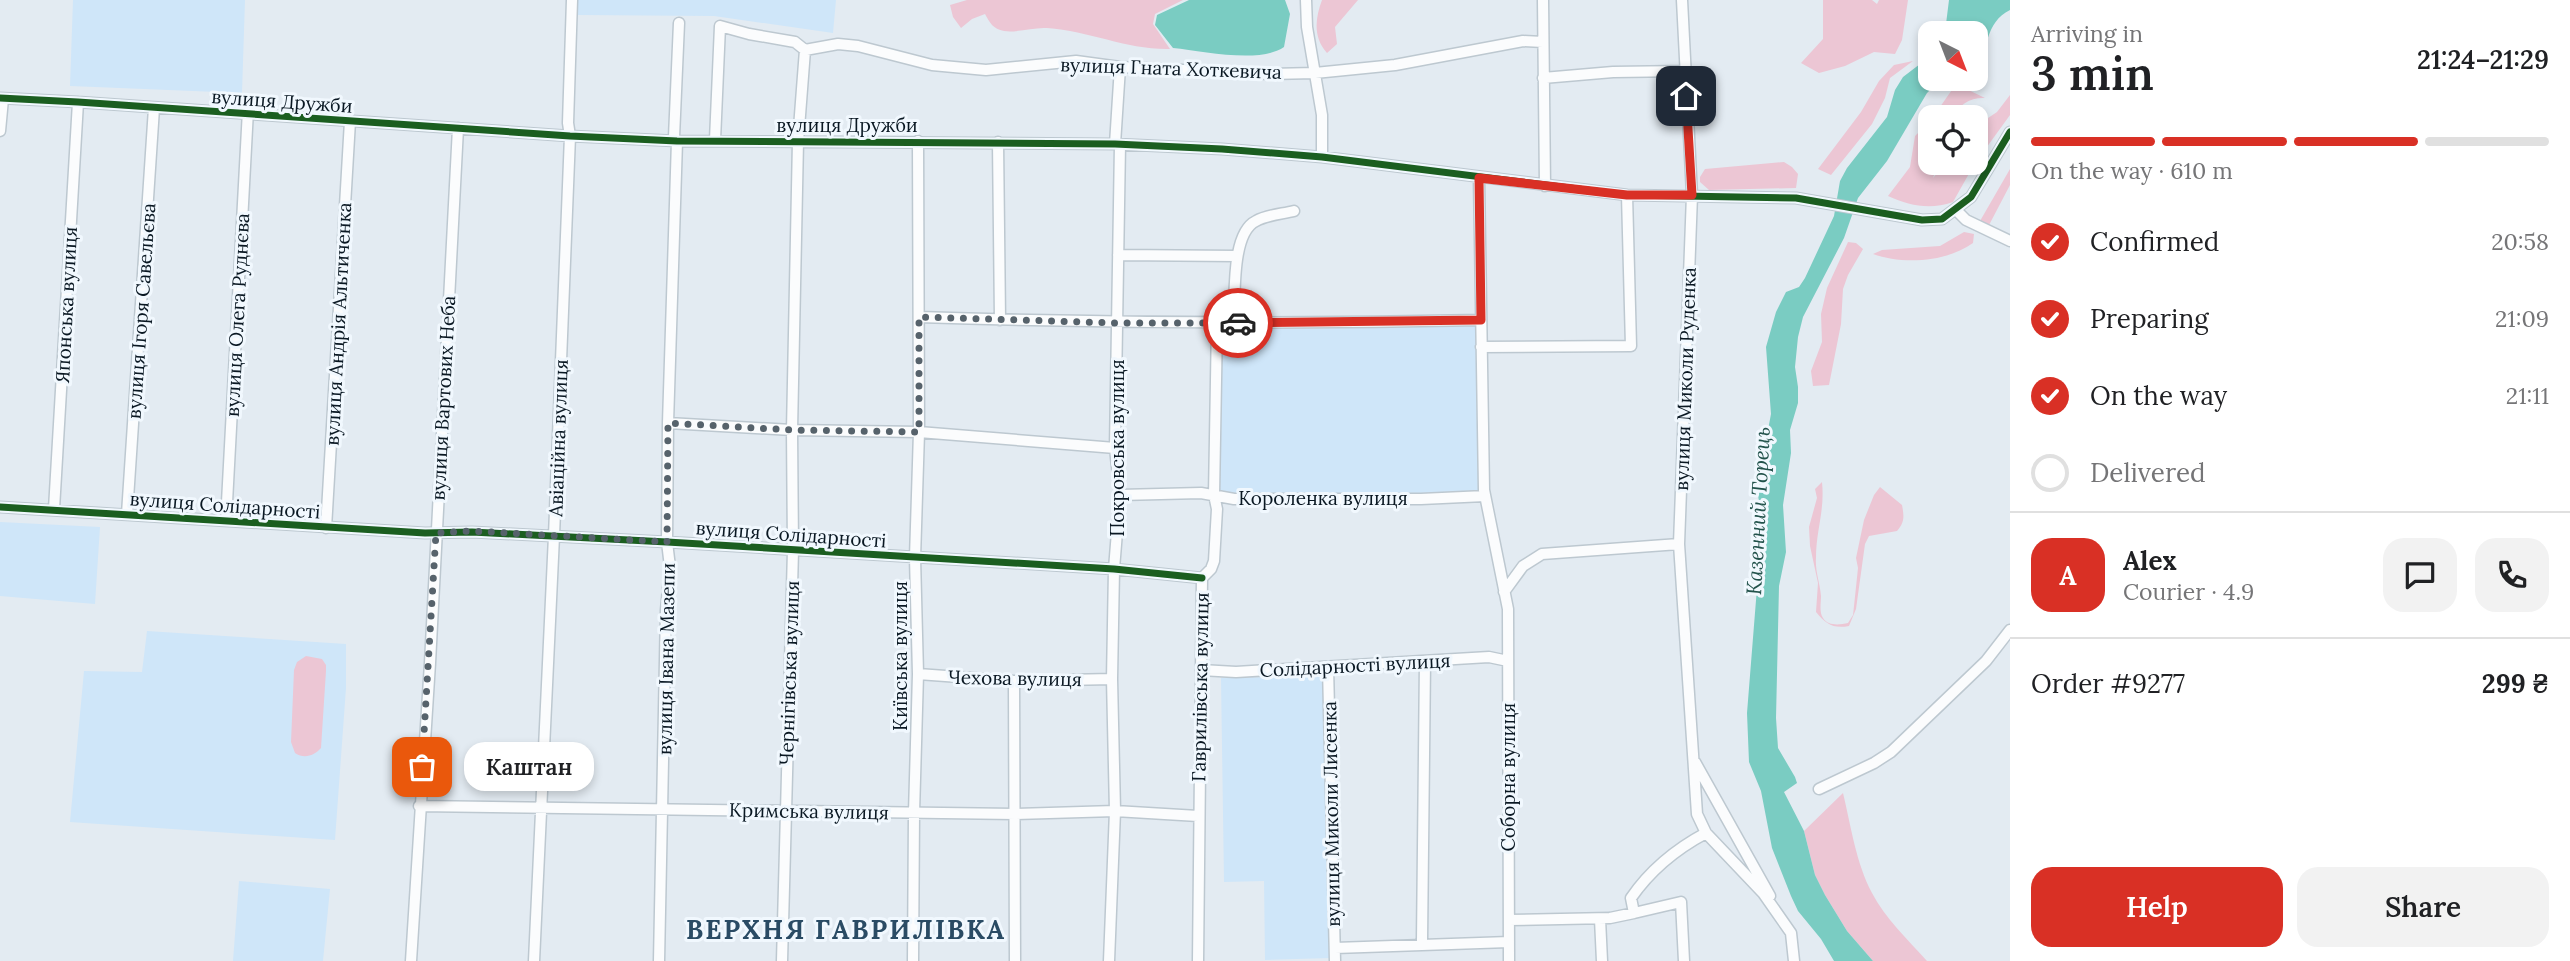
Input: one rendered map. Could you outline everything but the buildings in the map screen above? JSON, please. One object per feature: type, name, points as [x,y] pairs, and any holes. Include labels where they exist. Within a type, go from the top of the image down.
[{"type":"street","name":"Авіаційна вулиця","points":[[534,961],[570,136],[568,122],[572,0]]},
{"type":"street","points":[[1306,0],[1307,27],[1322,115],[1322,157]]},
{"type":"street","points":[[1542,0],[1545,186]]},
{"type":"street","name":"вулиця Миколи Руденка","points":[[1682,0],[1692,195],[1679,544],[1697,814],[1706,833]]},
{"type":"street","name":"вулиця Івана Мазепи","points":[[659,961],[666,610],[670,567],[667,542],[668,423],[679,23]]},
{"type":"street","name":"вулиця Гната Хоткевича","points":[[715,140],[720,26],[795,42],[805,50],[838,44],[858,46],[932,65],[986,70],[1076,61],[1120,67],[1268,74],[1315,73],[1395,65],[1523,41],[1544,42]]},
{"type":"street","name":"Чернігівська вулиця","points":[[782,961],[793,551],[792,430],[798,141],[805,50]]},
{"type":"street","name":"Покровська вулиця","points":[[1110,961],[1115,811],[1112,680],[1114,569],[1120,495],[1115,448],[1120,67]]},
{"type":"street","points":[[1543,78],[1613,72],[1685,71]]},
{"type":"street","name":"вулиця Дружби","points":[[1,99],[248,112],[570,136],[677,141],[1117,144],[1322,157],[1627,195],[1796,198],[1922,220],[1942,219],[1956,210]]},
{"type":"street","points":[[0,131],[1,99]]},
{"type":"street","name":"Японська вулиця","points":[[54,509],[78,102]]},
{"type":"street","name":"вулиця Ігоря Савельєва","points":[[127,514],[154,108]]},
{"type":"street","name":"вулиця Олега Руднєва","points":[[226,521],[248,112]]},
{"type":"street","name":"вулиця Андрія Альтиченка","points":[[326,528],[350,121]]},
{"type":"street","name":"вулиця Вартових Неба","points":[[411,961],[458,128]]},
{"type":"street","points":[[2010,132],[1972,197],[1956,210],[1966,220],[2010,241]]},
{"type":"street","name":"Київська вулиця","points":[[913,961],[918,674],[915,558],[919,432],[918,141]]},
{"type":"street","points":[[998,142],[1000,320]]},
{"type":"street","name":"Соборна вулиця","points":[[1479,178],[1485,496],[1508,610],[1509,961]]},
{"type":"street","points":[[1481,348],[1632,346],[1627,195]]},
{"type":"street","points":[[1217,323],[1234,310],[1237,256],[1246,229],[1255,221],[1294,211]]},
{"type":"street","points":[[1118,255],[1237,256]]},
{"type":"street","points":[[919,317],[1118,323],[1306,324],[1481,320]]},
{"type":"street","name":"Гаврилівська вулиця","points":[[1198,961],[1202,578],[1211,569],[1214,561],[1217,509],[1214,495],[1217,323]]},
{"type":"street","points":[[668,423],[792,430],[919,432],[1115,448]]},
{"type":"street","name":"Короленка вулиця","points":[[1120,495],[1214,495],[1234,499],[1421,499],[1485,496]]},
{"type":"street","name":"вулиця Солідарності","points":[[0,507],[326,528],[436,533],[472,531],[667,542],[1114,569],[1202,578]]},
{"type":"street","points":[[1504,593],[1523,566],[1542,554],[1679,544]]},
{"type":"street","points":[[1819,789],[1874,763],[1891,751],[1986,661],[2010,630]]},
{"type":"street","name":"Солідарності вулиця","points":[[1201,670],[1236,672],[1489,657],[1508,661]]},
{"type":"street","points":[[1422,941],[1425,661]]},
{"type":"street","name":"вулиця Миколи Лисенка","points":[[1328,667],[1335,961]]},
{"type":"street","name":"Чехова вулиця","points":[[918,674],[1014,681],[1112,680]]},
{"type":"street","points":[[1014,681],[1015,961]]},
{"type":"street","name":"вулиця Миколи Руденка","points":[[1693,758],[1791,933]]},
{"type":"street","name":"Кримська вулиця","points":[[419,806],[1015,814],[1115,811],[1198,816]]},
{"type":"street","points":[[1634,913],[1631,898],[1641,883],[1669,856],[1706,833],[1763,893],[1791,933],[1794,961]]},
{"type":"street","points":[[1509,920],[1605,918],[1681,902],[1684,961]]},
{"type":"street","points":[[1602,961],[1605,918]]},
{"type":"street","points":[[1334,947],[1454,939],[1462,944]]},
{"type":"street","points":[[1334,947],[1509,942]]},
{"type":"shaded area","points":[[73,0],[245,0],[242,93],[70,86]]},
{"type":"shaded area","points":[[575,0],[836,0],[833,33],[714,16],[578,15]]},
{"type":"shaded area","points":[[967,0],[1183,0],[1155,14],[1153,24],[1170,49],[1154,49],[1047,28],[1004,31],[994,27],[985,14],[972,19],[961,28],[953,17],[950,5]]},
{"type":"shaded area","points":[[1189,0],[1285,0],[1290,14],[1284,47],[1273,52],[1246,56],[1173,48],[1155,25],[1157,15]]},
{"type":"shaded area","points":[[1322,0],[1358,0],[1335,27],[1337,44],[1327,53],[1317,34]]},
{"type":"shaded area","points":[[1823,0],[1872,0],[1877,4],[1879,0],[1908,0],[1902,40],[1895,54],[1874,52],[1845,66],[1819,73],[1801,63],[1823,39]]},
{"type":"shaded area","points":[[1949,0],[2010,0],[2010,10],[1996,22],[1988,38],[1988,21],[1946,21]]},
{"type":"shaded area","points":[[1913,61],[1890,78],[1885,98],[1872,124],[1831,175],[1818,169],[1861,112],[1879,81],[1894,65]]},
{"type":"shaded area","points":[[1918,66],[1918,91],[1929,91],[1918,105],[1887,161],[1858,198],[1844,238],[1803,317],[1795,367],[1798,403],[1790,430],[1791,453],[1783,505],[1786,552],[1779,586],[1776,718],[1778,748],[1797,783],[1784,792],[1804,831],[1815,875],[1825,895],[1847,931],[1873,961],[1834,961],[1821,939],[1798,911],[1791,896],[1772,848],[1761,791],[1749,762],[1747,713],[1762,525],[1757,487],[1771,414],[1766,347],[1776,312],[1786,292],[1799,287],[1805,278],[1834,216],[1840,181],[1887,117],[1895,90],[1903,77]]},
{"type":"shaded area","points":[[1951,91],[1970,91],[1985,98],[1962,105],[1941,105]]},
{"type":"shaded area","points":[[2010,95],[2010,115],[1988,145],[1988,118],[1997,112]]},
{"type":"shaded area","points":[[1918,133],[1918,175],[1934,175],[1933,178],[1936,175],[1968,175],[1953,202],[1920,206],[1888,196],[1910,167],[1915,136]]},
{"type":"shaded area","points":[[1784,162],[1798,174],[1796,188],[1709,190],[1700,182],[1705,169]]},
{"type":"shaded area","points":[[2010,169],[2010,185],[1988,227],[1980,221]]},
{"type":"shaded area","points":[[1964,232],[1974,234],[1973,243],[1938,258],[1898,260],[1873,254],[1882,250],[1940,246]]},
{"type":"shaded area","points":[[1848,242],[1856,243],[1863,249],[1843,289],[1841,324],[1829,385],[1813,386],[1811,371],[1822,342],[1821,314],[1827,288]]},
{"type":"shaded area","points":[[1477,325],[1480,492],[1234,496],[1216,492],[1220,327],[1307,329]]},
{"type":"shaded area","points":[[1822,482],[1816,563],[1821,596],[1821,613],[1825,621],[1831,624],[1848,623],[1853,615],[1858,568],[1856,558],[1864,520],[1874,495],[1880,487],[1902,505],[1903,519],[1897,531],[1869,536],[1865,544],[1856,609],[1849,626],[1830,625],[1823,620],[1816,612],[1818,583],[1809,527],[1817,498],[1815,489]]},
{"type":"shaded area","points":[[0,522],[100,527],[95,604],[0,596]]},
{"type":"shaded area","points":[[147,631],[346,644],[346,688],[335,840],[70,822],[84,671],[142,672]]},
{"type":"shaded area","points":[[306,656],[322,659],[326,671],[321,748],[312,755],[305,756],[295,753],[291,742],[294,670],[297,662]]},
{"type":"shaded area","points":[[1327,676],[1331,958],[1265,960],[1264,881],[1224,882],[1221,678]]},
{"type":"shaded area","points":[[1843,793],[1858,857],[1872,893],[1890,920],[1927,961],[1873,961],[1847,931],[1815,875],[1804,831]]},
{"type":"shaded area","points":[[239,881],[330,889],[323,961],[233,961]]},
{"type":"cycle path","points":[[0,98],[677,141],[1115,144],[1222,149],[1322,157],[1627,195],[1796,198],[1922,220],[1942,219],[1971,197],[2010,132]]},
{"type":"cycle path","points":[[0,507],[425,533],[472,532],[667,542],[1114,569],[1202,578]]},
{"type":"way so far","points":[[422,767],[436,533],[472,531],[667,542],[668,423],[792,430],[919,432],[919,317],[1118,323],[1238,323]]},
{"type":"place","name":"Каштан","points":[[422,767]]},
{"type":"district","name":"ВЕРХНЯ ГАВРИЛІВКА","points":[[846,929]]},
{"type":"route","points":[[1238,323],[1481,320],[1479,178],[1627,195],[1692,195],[1686,96]]},
{"type":"water label","name":"Казенний Торець","points":[[1758,511]]}]
